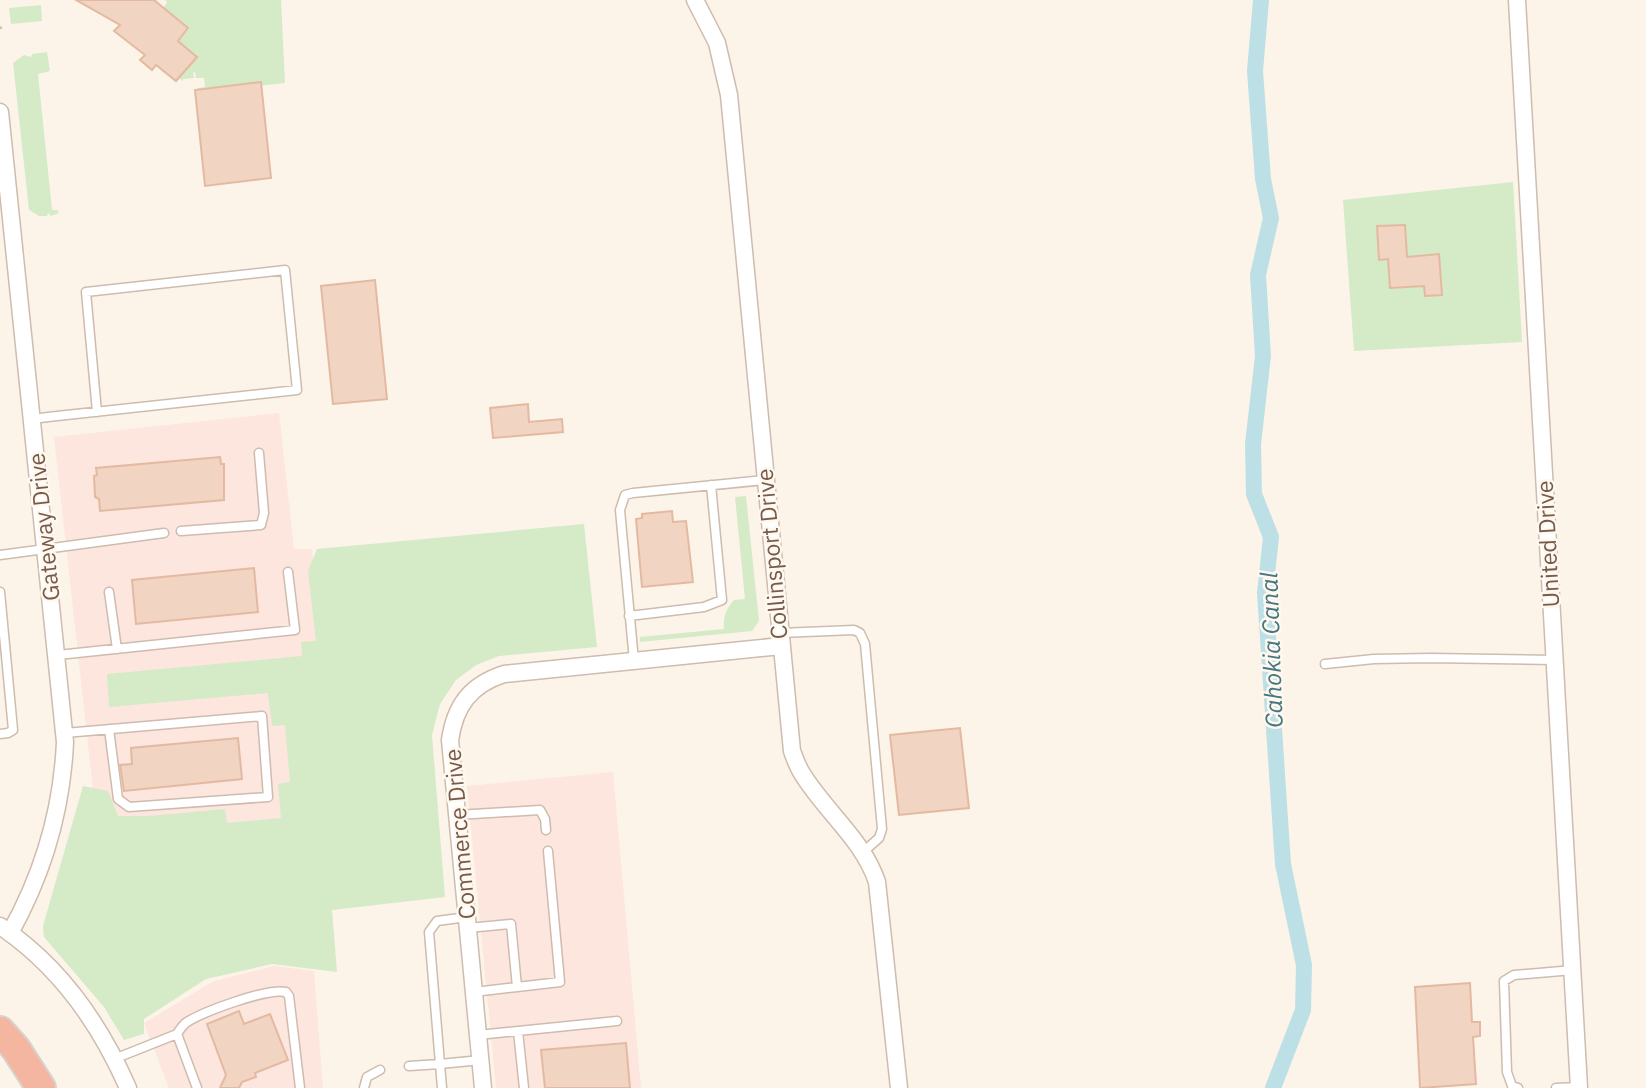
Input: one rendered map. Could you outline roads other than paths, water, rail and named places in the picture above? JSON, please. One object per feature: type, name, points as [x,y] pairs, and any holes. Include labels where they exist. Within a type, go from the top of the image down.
[{"type":"highway","points":[[0,1031],[16,1049],[41,1088]]},
{"type":"street","name":"Collinsport Drive","points":[[695,0],[717,43],[729,94],[792,751],[801,773],[873,868],[880,895],[899,1088]]},
{"type":"street","name":"United Drive","points":[[1517,0],[1579,1087]]},
{"type":"street","name":"Gateway Drive","points":[[0,112],[4,182],[33,419],[65,733],[64,767],[51,832],[26,905],[5,929]]},
{"type":"street","name":"Commerce Drive","points":[[483,1088],[450,740],[457,709],[477,687],[504,674],[634,662],[780,639]]},
{"type":"street","points":[[5,929],[52,968],[77,1000],[114,1059],[128,1088]]},
{"type":"lane","points":[[33,419],[97,412],[297,390],[285,270],[86,292],[97,412]]},
{"type":"lane","points":[[181,531],[261,525],[264,513],[259,453]]},
{"type":"lane","points":[[634,662],[620,510],[625,495],[765,480]]},
{"type":"lane","points":[[629,616],[704,607],[722,600],[711,485]]},
{"type":"lane","points":[[0,555],[164,533]]},
{"type":"lane","points":[[58,655],[295,630],[288,572]]},
{"type":"lane","points":[[0,592],[13,730],[0,734]]},
{"type":"lane","points":[[109,592],[117,649]]},
{"type":"lane","points":[[780,639],[853,629],[860,633],[865,644],[882,829],[880,838],[863,852]]},
{"type":"lane","points":[[1325,664],[1431,657],[1555,660]]},
{"type":"lane","points":[[65,733],[109,729],[262,716],[268,797],[129,807],[118,799],[109,729]]},
{"type":"lane","points":[[457,815],[540,810],[545,819],[546,830]]},
{"type":"lane","points":[[474,992],[560,982],[548,851]]},
{"type":"lane","points":[[442,1088],[429,932],[437,921],[511,925],[517,987]]},
{"type":"lane","points":[[1518,1088],[1512,1086],[1507,1072],[1504,981],[1514,975],[1573,970]]},
{"type":"lane","points":[[114,1059],[177,1034],[184,1023],[201,1015],[267,992],[286,992],[289,996],[300,1088]]},
{"type":"lane","points":[[478,1035],[617,1021]]},
{"type":"lane","points":[[518,1031],[524,1088]]},
{"type":"lane","points":[[177,1034],[197,1088]]},
{"type":"lane","points":[[410,1066],[481,1060]]},
{"type":"lane","points":[[364,1088],[367,1077],[380,1070]]},
{"type":"lane","points":[[1556,1088],[1579,1087]]},
{"type":"waterway","name":"Cahokia Canal","points":[[1261,0],[1255,71],[1263,179],[1271,218],[1258,275],[1263,356],[1253,444],[1254,494],[1271,537],[1265,593],[1283,864],[1304,965],[1303,1010],[1273,1088]]}]
